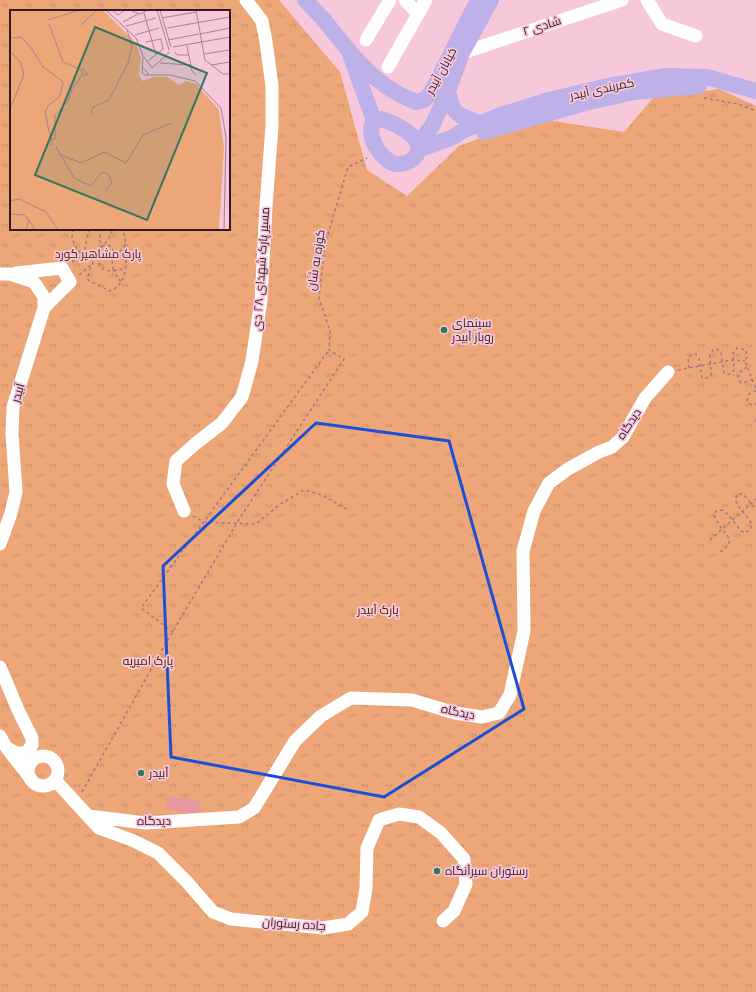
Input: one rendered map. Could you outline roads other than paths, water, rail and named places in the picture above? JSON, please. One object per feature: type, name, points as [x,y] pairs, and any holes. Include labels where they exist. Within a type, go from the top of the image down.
[{"type":"main road","points":[[304,0],[324,20],[349,51],[374,121]]},
{"type":"main road","name":"خیابان آبیدر","points":[[349,51],[371,75],[385,86],[416,102],[424,100],[431,93],[478,0]]},
{"type":"main road","name":"خیابان آبیدر","points":[[418,147],[432,126],[448,91],[462,53],[491,0]]},
{"type":"main road","name":"کمربندی آبیدر","points":[[418,147],[454,137],[464,130],[480,123],[556,98],[608,86],[666,76],[707,77],[756,92]]},
{"type":"main road","name":"کمربندی آبیدر","points":[[454,137],[462,139],[585,103],[634,92],[696,86],[737,94],[756,102]]},
{"type":"main road","points":[[448,91],[450,104],[457,113],[463,118],[480,123]]},
{"type":"main road","points":[[382,119],[413,137],[418,147],[416,157],[412,161],[399,165],[392,163],[379,152],[374,143],[370,127],[374,121],[382,119]]},
{"type":"street","name":"مسیر پارک شهدای ۲۸ دی","points":[[184,511],[173,484],[176,461],[222,423],[242,397],[252,361],[261,300],[272,126],[272,86],[262,21],[246,0]]},
{"type":"street","points":[[366,40],[390,0]]},
{"type":"street","points":[[406,0],[418,14]]},
{"type":"street","points":[[388,67],[426,0]]},
{"type":"street","name":"شادی ۲","points":[[462,53],[622,0]]},
{"type":"street","points":[[647,0],[662,24],[696,36]]},
{"type":"street","points":[[5,274],[62,268],[70,282],[44,308]]},
{"type":"street","name":"آبیدر","points":[[0,544],[16,492],[12,433],[13,407],[44,308],[44,297],[41,290],[34,282],[5,274]]},
{"type":"street","name":"دیدگاه","points":[[88,816],[146,823],[239,816],[254,808],[295,741],[321,716],[351,698],[412,700],[456,713],[482,716],[499,714],[510,695],[524,631],[523,551],[534,511],[549,482],[568,469],[599,452],[612,447],[623,437],[645,398],[668,372]]},
{"type":"street","points":[[0,668],[32,738],[32,746],[26,753],[16,753],[6,747]]},
{"type":"street","points":[[0,736],[6,747],[31,779],[38,785],[47,786],[55,780],[58,766],[46,756],[41,756],[32,761],[28,770],[31,779]]},
{"type":"street","name":"جاده رستوران","points":[[55,780],[99,828],[134,841],[158,853],[187,882],[213,912],[231,919],[323,928],[348,924],[362,912],[366,888],[367,848],[380,820],[399,814],[418,817],[441,833],[464,859],[466,884],[454,911],[443,921]]},
{"type":"place","name":"سینمای روباز آبیدر","points":[[444,330]]},
{"type":"place","name":"آبیدر","points":[[141,773]]},
{"type":"place","name":"رستوران سیرآنگاه","points":[[437,871]]},
{"type":"park label","name":"پارک مشاهیر کورد","points":[[98,254]]},
{"type":"park label","name":"پارک آبیدر","points":[[378,610]]},
{"type":"park label","name":"پارک امیریه","points":[[148,661]]}]
